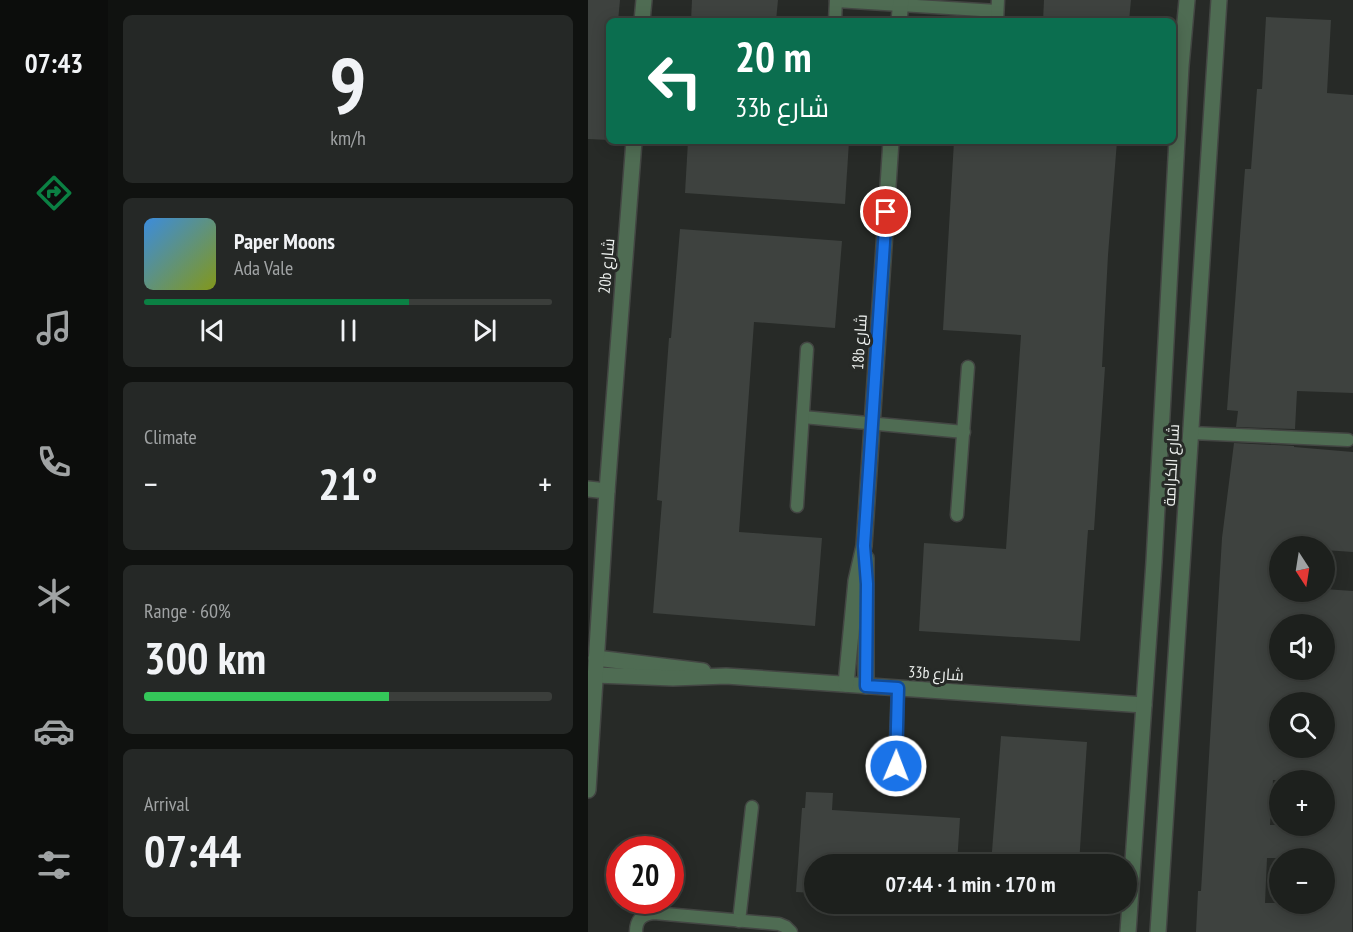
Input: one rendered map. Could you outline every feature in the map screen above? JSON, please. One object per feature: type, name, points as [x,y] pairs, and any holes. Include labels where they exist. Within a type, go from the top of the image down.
[{"type":"street","points":[[642,18],[644,0]]},
{"type":"street","name":"شارع الكرامة","points":[[1127,931],[1155,550],[1186,0]]},
{"type":"street","name":"شارع الكرامة","points":[[1158,932],[1219,0]]},
{"type":"street","points":[[899,18],[901,2]]},
{"type":"street","name":"20b شارع","points":[[588,790],[607,491],[634,144]]},
{"type":"street","name":"18b شارع","points":[[866,686],[867,584],[864,546],[891,144]]},
{"type":"street","points":[[588,489],[607,491]]},
{"type":"street","name":"18b شارع","points":[[846,684],[856,581],[864,546]]},
{"type":"street","name":"33b شارع","points":[[596,658],[691,669],[726,676]]},
{"type":"street","name":"33b شارع","points":[[595,675],[673,678],[726,676],[1144,705]]},
{"type":"lane","points":[[835,18],[836,0],[901,2],[997,11]]},
{"type":"lane","points":[[797,506],[807,348]]},
{"type":"lane","points":[[957,515],[968,368]]},
{"type":"lane","points":[[803,417],[964,432]]},
{"type":"lane","points":[[1191,433],[1348,440]]},
{"type":"lane","points":[[896,766],[898,688]]},
{"type":"lane","points":[[739,921],[752,807]]},
{"type":"lane","points":[[636,932],[636,924],[646,914],[779,924],[791,932]]},
{"type":"building","points":[[588,0],[620,0],[618,18],[606,18],[606,140],[588,139]]},
{"type":"building","points":[[692,0],[778,0],[776,18],[691,18]]},
{"type":"building","points":[[1044,0],[1131,0],[1129,18],[1043,18]]},
{"type":"building","points":[[1266,17],[1331,20],[1327,93],[1353,95],[1353,393],[1297,391],[1295,429],[1236,427],[1238,411],[1227,410],[1245,169],[1251,169],[1257,89],[1262,89]]},
{"type":"building","points":[[688,144],[849,144],[845,204],[685,193]]},
{"type":"building","points":[[954,144],[1117,144],[1108,255],[1102,367],[1105,367],[1094,530],[1088,530],[1080,641],[919,631],[924,543],[1006,549],[1021,335],[943,330]]},
{"type":"building","points":[[680,229],[842,241],[835,328],[754,322],[739,532],[822,538],[815,626],[653,613],[662,501],[657,500]]},
{"type":"building","points":[[1234,443],[1353,452],[1353,552],[1335,551],[1335,536],[1269,536],[1269,602],[1335,602],[1335,590],[1353,591],[1352,932],[1196,932],[1198,891],[1201,891],[1222,538]]},
{"type":"building","points":[[1001,736],[1087,742],[1080,854],[992,854]]},
{"type":"building","points":[[806,792],[833,793],[832,810],[960,818],[958,854],[804,854],[804,892],[796,892],[802,808],[805,808]]},
{"type":"route","points":[[886,212],[864,546],[867,571],[866,686],[898,688],[896,766]]}]
